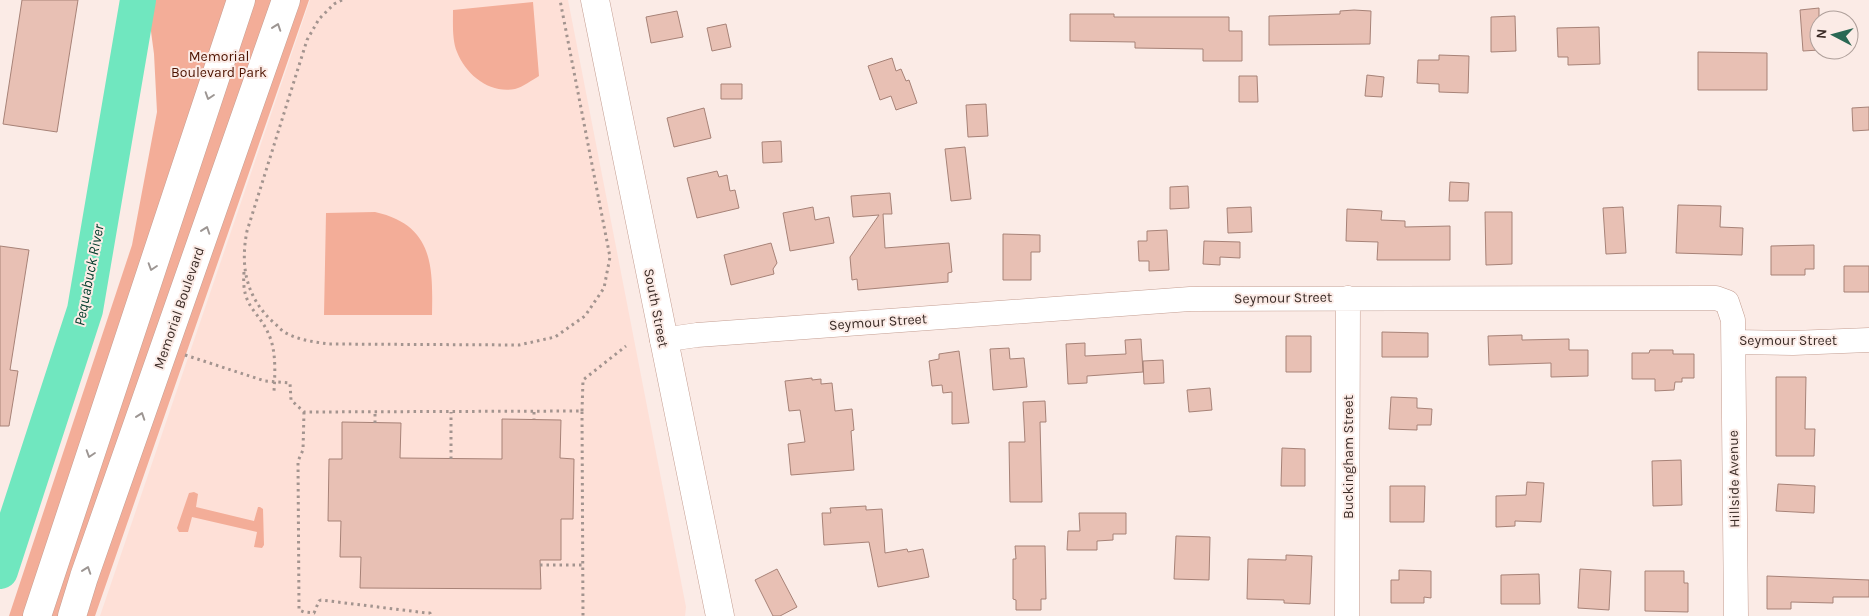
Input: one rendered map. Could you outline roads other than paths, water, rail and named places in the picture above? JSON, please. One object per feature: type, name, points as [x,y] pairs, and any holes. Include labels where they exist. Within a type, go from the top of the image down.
[{"type":"main road","points":[[37,616],[241,0]]},
{"type":"main road","name":"Memorial Boulevard","points":[[72,616],[286,0]]},
{"type":"main road","name":"South Street","points":[[595,0],[662,340],[720,616]]},
{"type":"street","name":"Seymour Street","points":[[662,340],[697,335],[1190,299],[1348,298],[1716,298],[1727,302],[1733,320],[1734,342],[1869,340]]},
{"type":"street","name":"Buckingham Street","points":[[1348,298],[1348,616]]},
{"type":"street","name":"Hillside Avenue","points":[[1734,342],[1732,366],[1736,616]]},
{"type":"waterway","name":"Pequabuck River","points":[[0,571],[85,310],[138,0]]},
{"type":"park label","name":"Memorial Boulevard Park","points":[[219,64]]}]
